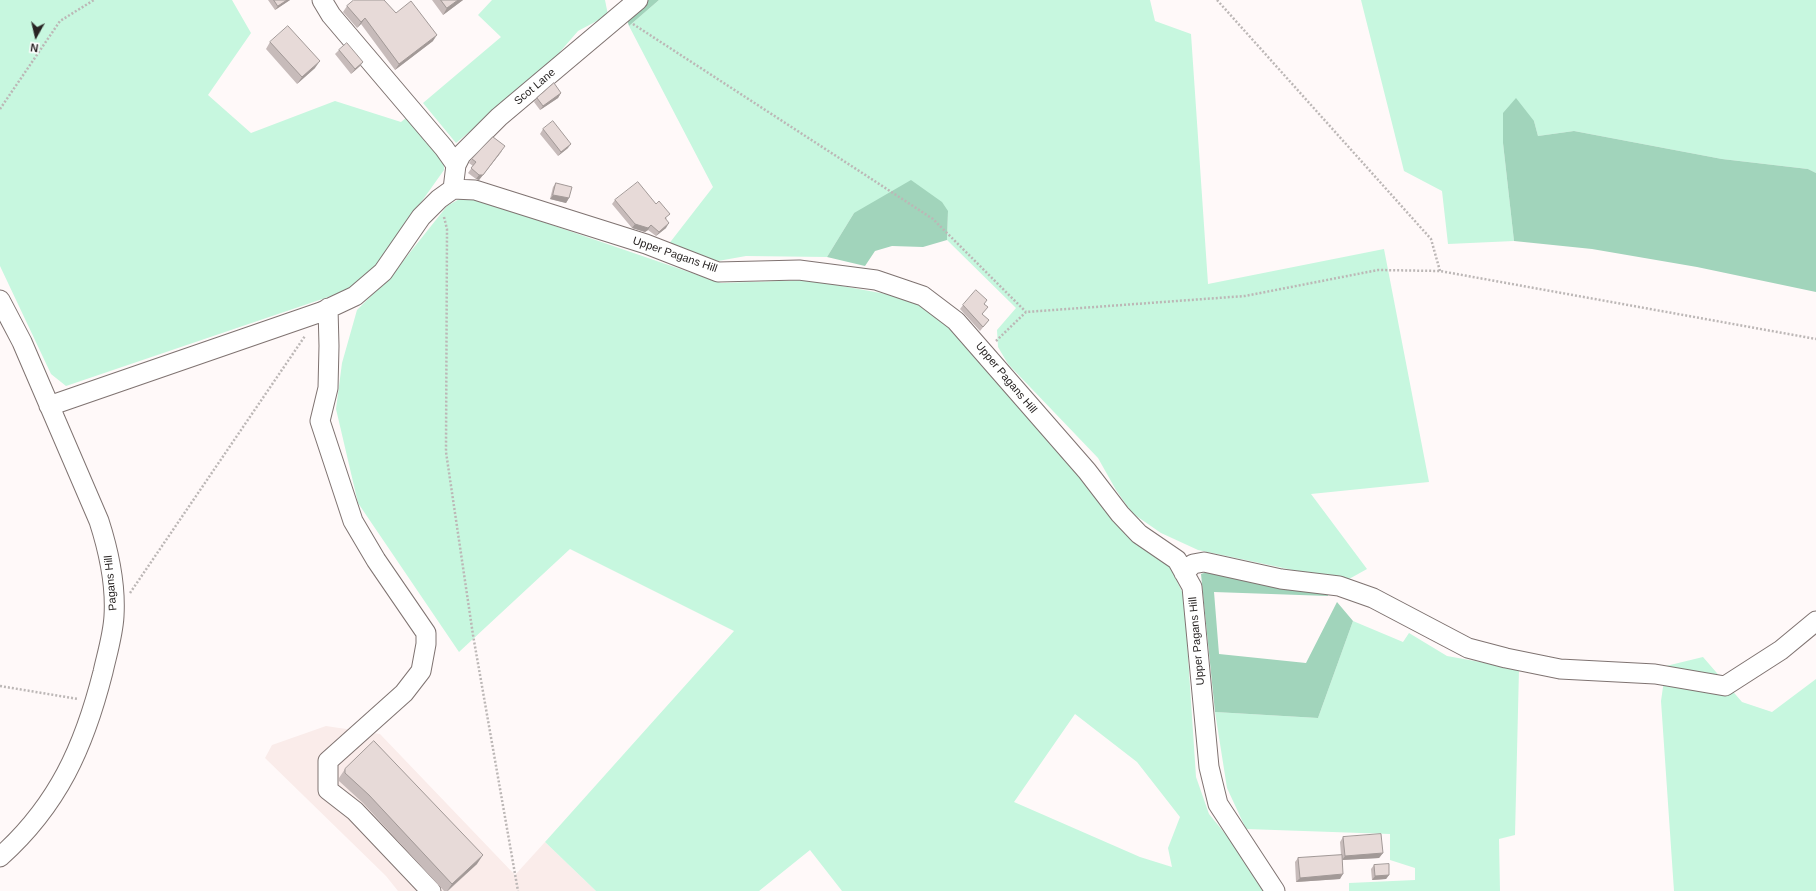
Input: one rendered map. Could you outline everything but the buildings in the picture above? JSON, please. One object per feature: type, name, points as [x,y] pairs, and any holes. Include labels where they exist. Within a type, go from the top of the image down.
[{"type":"street","points":[[322,0],[331,15],[444,148],[456,165]]},
{"type":"street","name":"Scot Lane","points":[[446,194],[460,155],[499,117],[638,0]]},
{"type":"street","name":"Upper Pagans Hill","points":[[446,194],[475,190],[646,244],[718,272],[799,270],[876,280],[923,296],[956,321],[980,346],[1017,392],[1087,471],[1120,514],[1139,534],[1177,560],[1192,588],[1209,767],[1218,804],[1275,891]]},
{"type":"street","points":[[49,406],[328,308],[355,296],[383,272],[422,217],[446,194]]},
{"type":"street","name":"Pagans Hill","points":[[0,300],[22,342],[99,521],[108,550],[114,586],[114,617],[96,702],[71,767],[34,822],[0,857]]},
{"type":"street","points":[[328,308],[328,388],[320,422],[353,521],[376,560],[426,633],[426,644],[421,671],[404,693],[328,761],[328,790],[355,811],[431,891]]},
{"type":"street","points":[[1184,573],[1193,564],[1204,562],[1281,579],[1339,586],[1373,598],[1468,648],[1506,658],[1560,669],[1655,674],[1725,686],[1781,650],[1816,622]]},
{"type":"path","points":[[0,109],[60,21],[94,0]]},
{"type":"path","points":[[1217,0],[1431,239],[1440,271]]},
{"type":"path","points":[[620,16],[933,218],[1026,312]]},
{"type":"path","points":[[446,194],[446,452],[473,635],[518,891]]},
{"type":"path","points":[[980,346],[998,341],[1026,312],[1245,296],[1378,270],[1440,271],[1816,339]]},
{"type":"path","points":[[114,617],[306,333]]},
{"type":"path","points":[[0,686],[96,702]]},
{"type":"shaded area","points":[[326,726],[380,734],[515,875],[545,842],[596,891],[398,891],[386,876],[265,758],[272,745]]},
{"type":"green space","points":[[0,0],[232,0],[251,33],[208,95],[251,133],[335,101],[401,122],[406,118],[444,157],[444,170],[375,267],[359,283],[340,293],[66,386],[51,374],[0,266]]},
{"type":"green space","points":[[492,0],[605,0],[608,15],[578,31],[546,68],[456,143],[423,103],[501,37],[478,15]]},
{"type":"green space","points":[[629,0],[659,0],[629,26],[623,6]]},
{"type":"green space","points":[[659,0],[1150,0],[1155,21],[1191,34],[1208,284],[1384,249],[1429,482],[1311,494],[1367,569],[1349,579],[1302,572],[1198,550],[1161,533],[1132,513],[1116,490],[1098,458],[1008,364],[998,347],[997,330],[1016,308],[947,240],[948,211],[854,213],[827,257],[746,256],[718,261],[668,245],[713,187],[629,26]]},
{"type":"green space","points":[[1361,0],[1816,0],[1816,173],[1808,169],[1722,159],[1574,131],[1538,136],[1534,121],[1503,143],[1514,241],[1448,244],[1442,191],[1404,171]]},
{"type":"green space","points":[[1516,98],[1534,121],[1538,136],[1574,131],[1722,159],[1808,169],[1816,173],[1816,292],[1697,267],[1592,249],[1514,241],[1503,143],[1503,113]]},
{"type":"green space","points":[[911,180],[942,202],[948,211],[947,240],[923,247],[892,246],[875,251],[865,266],[827,257],[854,213]]},
{"type":"green space","points":[[463,197],[479,200],[721,283],[809,280],[897,296],[929,309],[969,345],[1124,531],[1171,568],[1184,596],[1196,777],[1209,814],[1241,853],[1266,891],[842,891],[810,850],[759,891],[596,891],[545,842],[734,631],[570,549],[459,652],[358,503],[336,409],[342,363],[357,310],[392,275],[447,206]],"holes":[[[1075,714],[1137,762],[1180,817],[1168,848],[1172,867],[1140,857],[1014,802]]]},
{"type":"green space","points":[[1215,569],[1327,590],[1328,596],[1214,592],[1219,654],[1306,663],[1337,602],[1353,621],[1318,718],[1215,712],[1201,574]]},
{"type":"green space","points":[[1353,621],[1403,642],[1409,633],[1447,656],[1519,669],[1515,835],[1499,839],[1500,891],[1349,891],[1349,883],[1415,880],[1415,868],[1390,860],[1390,834],[1246,829],[1227,788],[1215,712],[1318,718]]},
{"type":"green space","points":[[1703,657],[1742,702],[1772,712],[1816,679],[1816,891],[1674,891],[1661,701],[1666,666]]}]
